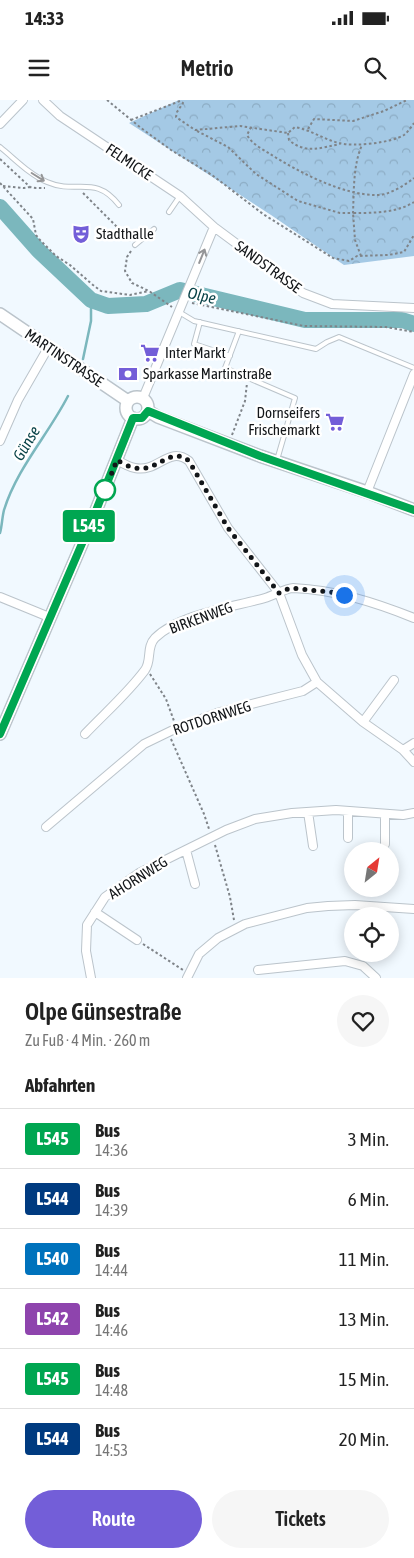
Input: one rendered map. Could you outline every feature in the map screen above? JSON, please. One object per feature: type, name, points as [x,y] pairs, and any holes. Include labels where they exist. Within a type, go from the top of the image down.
[{"type":"street","points":[[0,124],[23,100]]},
{"type":"street","name":"FELMICKE","points":[[43,100],[60,116],[180,196],[214,227]]},
{"type":"street","points":[[143,398],[214,227]]},
{"type":"street","name":"SANDSTRASSE","points":[[214,227],[293,286],[314,298],[332,304],[352,306],[414,308]]},
{"type":"street","name":"MARTINSTRASSE","points":[[0,314],[128,401]]},
{"type":"street","points":[[0,441],[18,400],[48,348]]},
{"type":"street","points":[[367,492],[414,374]]},
{"type":"street","points":[[134,397],[143,398],[147,402],[148,411],[142,418],[133,418],[127,410],[128,401],[134,397]]},
{"type":"street","points":[[148,411],[277,461],[414,510]]},
{"type":"street","points":[[0,734],[117,460],[133,418]]},
{"type":"street","points":[[117,460],[135,468],[156,466],[174,455],[182,455],[189,461],[228,528],[279,593],[302,655],[317,682],[363,722],[403,750],[414,762]]},
{"type":"street","name":"BIRKENWEG","points":[[146,668],[150,645],[154,639],[168,628],[214,611],[279,593],[290,588],[330,592],[372,602],[414,618]]},
{"type":"street","points":[[0,597],[49,617]]},
{"type":"street","points":[[85,734],[146,668]]},
{"type":"street","points":[[363,722],[394,680]]},
{"type":"street","name":"ROTDORNWEG","points":[[46,827],[144,744],[177,728],[220,712],[303,691],[317,682]]},
{"type":"street","points":[[403,750],[414,743]]},
{"type":"street","points":[[348,811],[348,838]]},
{"type":"street","name":"AHORNWEG","points":[[91,978],[86,951],[87,925],[105,897],[139,873],[226,830],[255,820],[308,812],[348,811],[403,815],[414,813]]},
{"type":"street","points":[[308,812],[313,846]]},
{"type":"street","points":[[385,814],[385,842]]},
{"type":"street","name":"AHORNWEG","points":[[186,850],[195,884]]},
{"type":"street","points":[[187,976],[199,954],[218,938],[245,924],[307,908],[355,905],[414,909]]},
{"type":"street","name":"AHORNWEG","points":[[95,912],[137,940]]},
{"type":"street","points":[[258,970],[345,961],[363,966],[376,978]]},
{"type":"lane","points":[[0,147],[34,175],[48,183],[58,186],[92,186],[110,194],[119,205]]},
{"type":"lane","points":[[168,212],[180,196]]},
{"type":"lane","points":[[135,246],[154,229]]},
{"type":"lane","points":[[179,312],[200,322],[316,349],[339,336],[414,368]]},
{"type":"lane","points":[[200,322],[194,344],[230,356]]},
{"type":"lane","points":[[238,331],[226,368],[295,398],[277,461]]},
{"type":"path","points":[[107,100],[171,150],[212,175],[263,214],[311,246],[333,258],[349,261],[360,256],[388,255],[404,252],[414,235]]},
{"type":"path","points":[[308,129],[314,119],[353,121],[378,113],[407,100]]},
{"type":"path","points":[[131,120],[180,101],[183,103],[176,117],[195,130],[228,147],[256,174],[298,201],[340,213],[377,212],[396,209],[414,202]]},
{"type":"path","points":[[288,133],[288,140],[297,148],[308,150],[342,144],[391,141],[405,134],[414,123]]},
{"type":"path","points":[[195,130],[240,126],[288,133],[295,127],[308,129],[325,139],[342,144]]},
{"type":"path","points":[[251,127],[247,135],[250,141],[293,168],[318,180],[378,196],[414,178]]},
{"type":"path","points":[[360,256],[355,240],[353,213],[355,166],[362,144]]},
{"type":"path","points":[[0,159],[30,187]]},
{"type":"path","points":[[0,183],[33,219],[36,234],[40,240],[56,256],[101,291],[130,295],[149,291]]},
{"type":"path","points":[[3,186],[53,189]]},
{"type":"path","points":[[80,191],[135,246],[127,257],[125,271],[132,282],[166,303]]},
{"type":"path","points":[[185,298],[304,326],[386,327],[414,332]]},
{"type":"path","points":[[233,433],[245,401],[248,378]]},
{"type":"path","points":[[146,668],[157,682],[166,699],[177,728]]},
{"type":"path","points":[[168,732],[204,814],[212,837],[230,897],[236,928]]},
{"type":"path","points":[[137,940],[187,976]]},
{"type":"green space","points":[[179,100],[414,100],[414,256],[344,265],[129,123]]},
{"type":"waterway","name":"Olpe","points":[[0,207],[39,251],[91,300],[108,306],[146,304],[180,290],[305,320],[402,320],[414,324]]},
{"type":"waterway","name":"Günse","points":[[83,359],[91,321],[91,300]]},
{"type":"waterway","name":"Günse","points":[[0,533],[4,510],[17,480],[68,396]]},
{"type":"bus line","name":"L545","points":[[0,734],[93,518],[133,418],[142,418],[148,411],[260,456],[414,510]]},
{"type":"place","name":"Stadthalle","points":[[81,234]]},
{"type":"place","name":"Inter Markt","points":[[150,353]]},
{"type":"place","name":"Sparkasse Martinstraße","points":[[128,374]]},
{"type":"place","name":"Dornseifers Frischemarkt","points":[[335,422]]},
{"type":"route","points":[[105,490],[117,460],[135,468],[148,468],[156,466],[174,455],[182,455],[189,461],[228,528],[279,593],[290,588],[344,595]]}]
